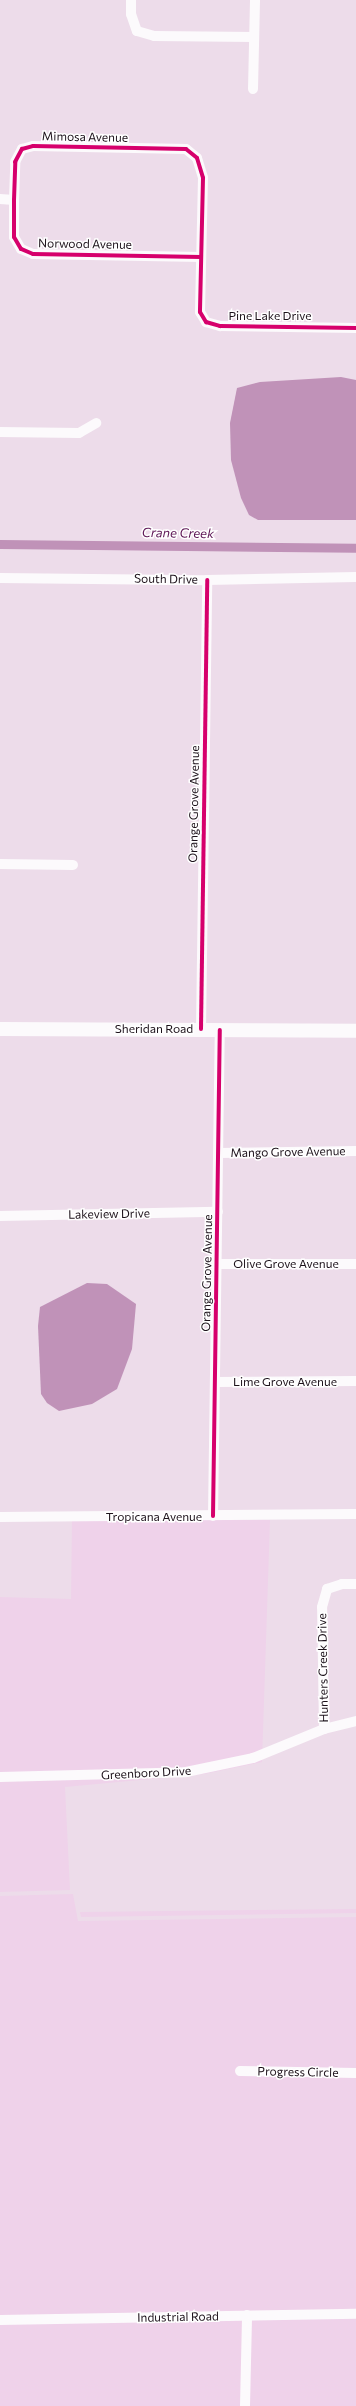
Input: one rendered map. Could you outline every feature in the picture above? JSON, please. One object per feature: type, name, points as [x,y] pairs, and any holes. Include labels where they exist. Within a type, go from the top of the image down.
[{"type":"street","points":[[131,0],[131,14],[137,31],[154,36],[254,37]]},
{"type":"street","points":[[253,89],[255,0]]},
{"type":"street","name":"Mimosa Avenue","points":[[14,200],[15,162],[22,149],[33,146],[186,149],[197,158]]},
{"type":"street","name":"Pine Lake Drive","points":[[197,158],[203,178],[200,312],[206,322],[220,326],[356,328]]},
{"type":"street","points":[[0,199],[14,200]]},
{"type":"street","name":"Norwood Avenue","points":[[14,200],[14,237],[21,249],[33,254],[201,256]]},
{"type":"street","points":[[0,432],[79,433],[96,423]]},
{"type":"street","name":"South Drive","points":[[0,578],[207,580],[356,576]]},
{"type":"street","name":"Orange Grove Avenue","points":[[201,1029],[207,580]]},
{"type":"street","points":[[0,864],[72,865]]},
{"type":"street","name":"Sheridan Road","points":[[0,1029],[356,1031]]},
{"type":"street","name":"Orange Grove Avenue","points":[[213,1516],[220,1030]]},
{"type":"street","name":"Mango Grove Avenue","points":[[219,1153],[356,1151]]},
{"type":"street","name":"Lakeview Drive","points":[[0,1216],[218,1212]]},
{"type":"street","name":"Olive Grove Avenue","points":[[217,1264],[356,1264]]},
{"type":"street","name":"Lime Grove Avenue","points":[[215,1382],[356,1381]]},
{"type":"street","name":"Tropicana Avenue","points":[[0,1517],[356,1514]]},
{"type":"street","name":"Hunters Creek Drive","points":[[324,1729],[322,1607],[327,1589],[342,1584],[356,1584]]},
{"type":"street","name":"Greenboro Drive","points":[[0,1777],[186,1772],[253,1758],[324,1729],[356,1721]]},
{"type":"street","name":"Progress Circle","points":[[240,2071],[356,2073]]},
{"type":"street","name":"Industrial Road","points":[[0,2320],[356,2314]]},
{"type":"street","points":[[245,2406],[246,2315]]},
{"type":"shaded area","points":[[341,377],[356,380],[356,520],[258,520],[249,515],[241,498],[231,460],[230,423],[237,388],[260,382]]},
{"type":"shaded area","points":[[87,1283],[107,1284],[136,1304],[132,1349],[117,1389],[92,1404],[59,1411],[47,1403],[41,1394],[38,1326],[40,1307]]},
{"type":"shaded area","points":[[72,1519],[270,1520],[262,1762],[204,1774],[65,1787],[70,1890],[0,1892],[0,1597],[71,1599]]},
{"type":"shaded area","points":[[73,1894],[78,1921],[356,1917],[356,2406],[0,2406],[0,1896]]},
{"type":"shaded area","points":[[356,1909],[356,1913],[81,1917],[80,1912]]},
{"type":"waterway","name":"Crane Creek","points":[[0,544],[356,548]]},
{"type":"cycle path","points":[[201,257],[33,254],[21,249],[14,237],[14,200],[15,162],[22,149],[33,146],[186,149],[197,158],[203,178],[200,312],[206,322],[220,326],[356,328]]},
{"type":"cycle path","points":[[201,1029],[207,580]]},
{"type":"cycle path","points":[[213,1516],[220,1030]]}]
